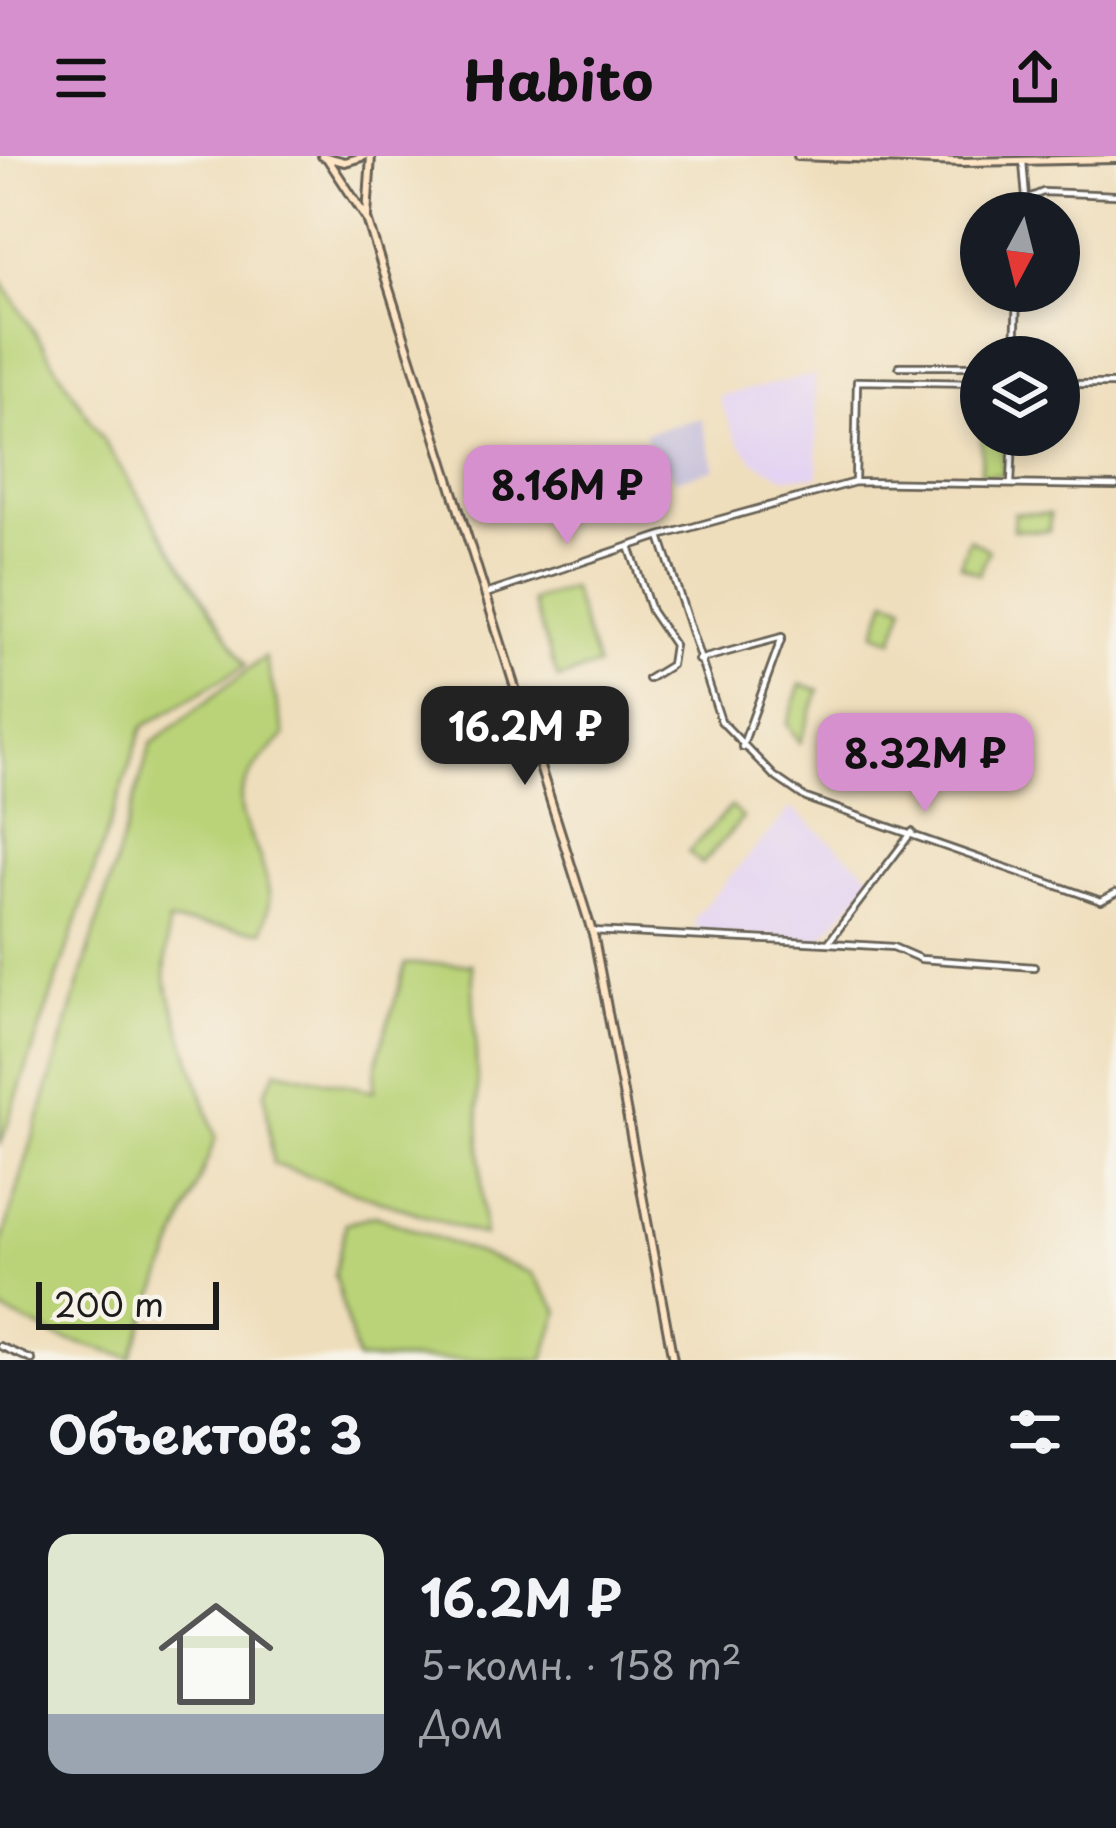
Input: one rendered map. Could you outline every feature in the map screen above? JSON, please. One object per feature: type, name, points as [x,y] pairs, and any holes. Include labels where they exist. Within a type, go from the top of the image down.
[{"type":"street","points":[[324,157],[345,162],[368,156],[367,219],[592,932],[673,1360]]},
{"type":"street","points":[[798,156],[1023,162],[1116,159]]},
{"type":"street","points":[[324,157],[367,219]]},
{"type":"street","points":[[1023,162],[1025,192]]},
{"type":"street","points":[[1080,194],[1116,196]]},
{"type":"street","points":[[899,365],[960,366]]},
{"type":"street","points":[[855,482],[857,381],[960,383]]},
{"type":"street","points":[[1080,384],[1116,385]]},
{"type":"street","points":[[1012,484],[1013,456]]},
{"type":"street","points":[[485,594],[660,536],[855,482],[1116,486]]},
{"type":"street","points":[[660,536],[721,721],[742,747],[799,795],[1100,901],[1116,892]]},
{"type":"street","points":[[629,546],[651,611],[674,645],[671,665],[648,679]]},
{"type":"street","points":[[698,660],[782,637],[742,747]]},
{"type":"street","points":[[828,943],[912,832]]},
{"type":"street","points":[[592,932],[893,947],[922,959],[1034,967]]},
{"type":"street","points":[[0,1346],[32,1360]]},
{"type":"shaded area","points":[[815,375],[818,477],[783,477],[753,460],[736,438],[718,396]]},
{"type":"shaded area","points":[[701,418],[715,469],[675,480],[667,465],[653,468],[644,433]]},
{"type":"shaded area","points":[[791,808],[874,878],[819,940],[697,932],[694,918]]},
{"type":"green space","points":[[0,278],[246,665],[143,727],[0,1146]]},
{"type":"green space","points":[[981,456],[1003,456],[1003,475],[981,474]]},
{"type":"green space","points":[[1014,513],[1050,514],[1049,531],[1013,530]]},
{"type":"green space","points":[[969,539],[989,550],[979,574],[960,565]]},
{"type":"green space","points":[[571,588],[597,666],[558,679],[532,601]]},
{"type":"green space","points":[[887,599],[905,605],[893,640],[875,633]]},
{"type":"green space","points":[[265,657],[285,736],[260,761],[241,799],[242,814],[263,868],[268,908],[263,931],[168,922],[165,980],[216,1137],[131,1358],[60,1338],[0,1310],[0,1248],[151,744]]},
{"type":"green space","points":[[801,684],[819,690],[800,743],[787,724]]},
{"type":"green space","points":[[731,807],[743,818],[702,864],[688,852]]},
{"type":"green space","points":[[405,964],[472,964],[484,1236],[273,1164],[265,1092],[277,1070],[374,1091],[378,1058]]},
{"type":"green space","points":[[375,1215],[531,1273],[559,1311],[544,1360],[357,1360],[334,1274],[346,1223]]}]
